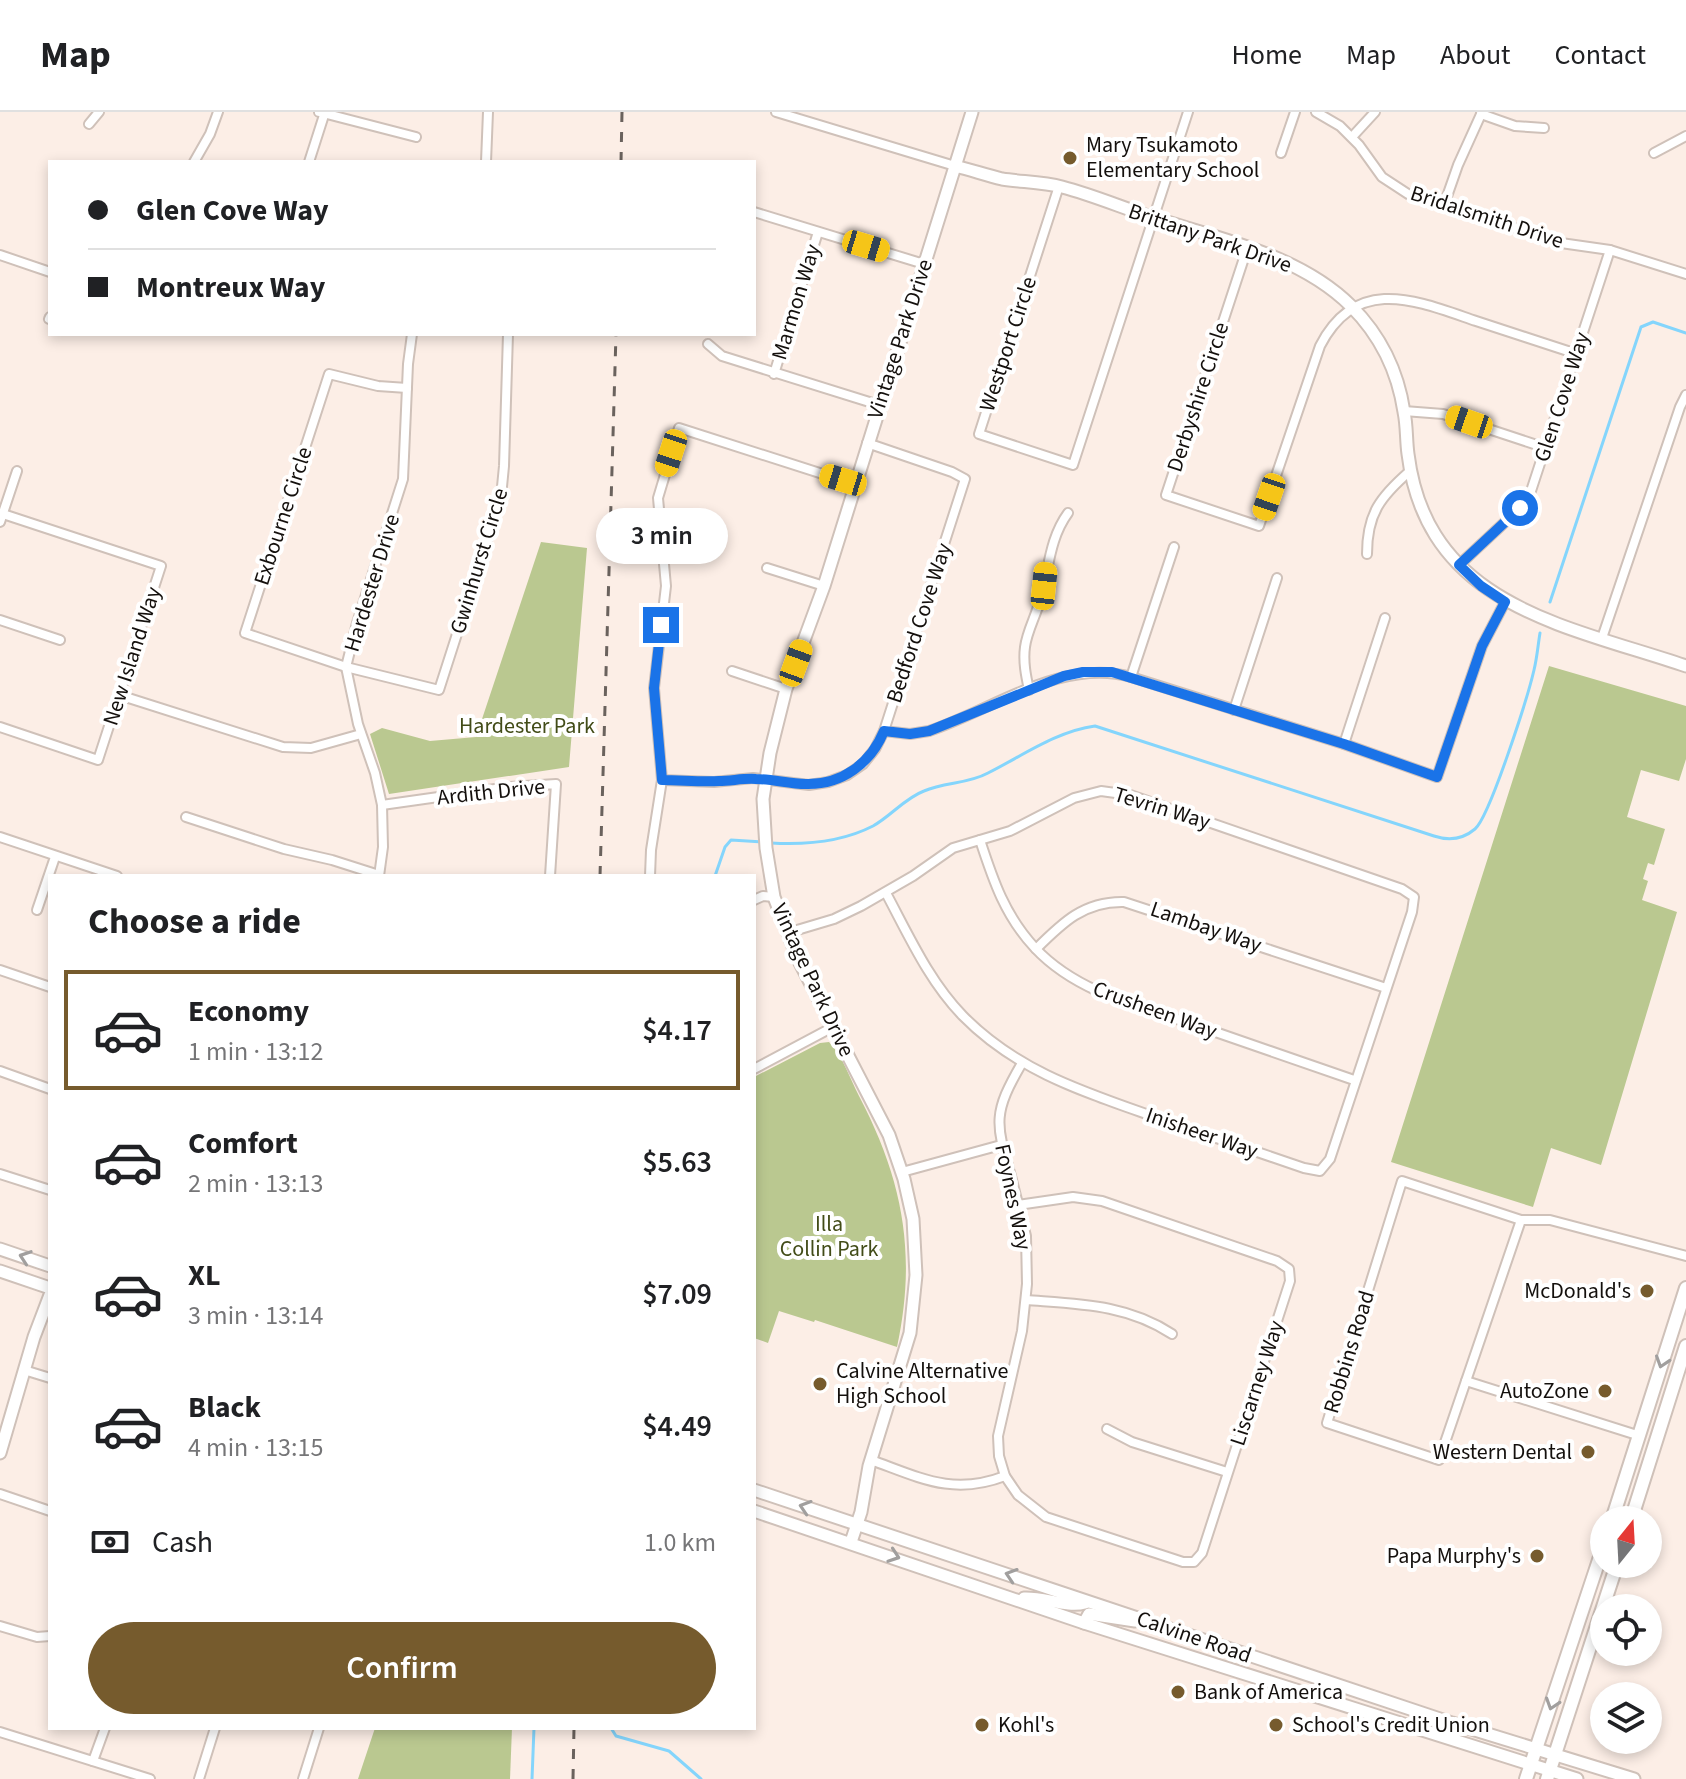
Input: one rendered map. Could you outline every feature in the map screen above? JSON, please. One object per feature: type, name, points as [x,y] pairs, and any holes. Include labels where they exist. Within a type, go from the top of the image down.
[{"type":"main road","points":[[1616,1506],[1686,1288]]},
{"type":"main road","points":[[1635,1506],[1686,1346]]},
{"type":"main road","points":[[1526,1779],[1593,1578]]},
{"type":"main road","points":[[1549,1775],[1611,1578]]},
{"type":"street","points":[[89,124],[99,112]]},
{"type":"street","points":[[195,160],[218,112]]},
{"type":"street","points":[[310,160],[323,112],[416,137]]},
{"type":"street","points":[[486,160],[488,112]]},
{"type":"street","points":[[776,112],[955,166]]},
{"type":"street","name":"Vintage Park Drive","points":[[851,1542],[871,1460],[903,1362],[913,1315],[915,1239],[902,1172],[883,1122],[787,933],[774,897],[766,848],[765,779],[786,689],[824,586],[972,112]]},
{"type":"street","points":[[1153,217],[1188,112]]},
{"type":"street","points":[[1281,153],[1295,112]]},
{"type":"street","name":"Bridalsmith Drive","points":[[1316,112],[1352,137],[1375,169],[1408,194],[1561,243],[1610,250],[1686,274]]},
{"type":"street","points":[[1352,137],[1375,112]]},
{"type":"street","points":[[1444,205],[1461,156],[1481,113],[1515,126],[1544,128]]},
{"type":"street","points":[[1654,153],[1686,136]]},
{"type":"street","name":"Brittany Park Drive","points":[[955,166],[1002,179],[1059,186],[1153,217],[1302,270],[1336,292],[1354,309],[1383,348],[1398,385],[1410,471],[1419,501],[1431,529],[1459,565],[1481,586],[1505,602],[1686,666]]},
{"type":"street","name":"Westport Circle","points":[[1059,186],[979,434],[1073,465],[1153,217]]},
{"type":"street","points":[[756,213],[818,232]]},
{"type":"street","name":"Marmon Way","points":[[879,405],[774,374],[818,232],[924,264]]},
{"type":"street","name":"Derbyshire Circle","points":[[1247,249],[1166,495],[1259,526],[1320,346],[1336,322],[1354,309]]},
{"type":"street","name":"Glen Cove Way","points":[[1459,565],[1526,499],[1546,448],[1610,250]]},
{"type":"street","points":[[0,255],[48,271]]},
{"type":"street","points":[[1354,309],[1382,299],[1412,300],[1577,354]]},
{"type":"street","name":"Hardester Drive","points":[[379,874],[383,847],[382,805],[346,667],[403,479],[412,336]]},
{"type":"street","name":"Gwinhurst Circle","points":[[346,667],[439,690],[501,497],[508,336]]},
{"type":"street","points":[[708,344],[722,356],[774,374]]},
{"type":"street","name":"Exbourne Circle","points":[[346,667],[245,633],[329,374],[378,386],[407,388]]},
{"type":"street","points":[[1602,638],[1686,395]]},
{"type":"street","points":[[1404,411],[1443,414],[1546,448]]},
{"type":"street","points":[[650,874],[662,780],[654,688],[666,586],[658,498],[679,428],[854,484]]},
{"type":"street","name":"Bedford Cove Way","points":[[662,780],[714,782],[765,779],[809,785],[838,779],[863,764],[875,749],[884,731],[965,479],[867,443]]},
{"type":"street","points":[[2,518],[17,471]]},
{"type":"street","points":[[1367,554],[1369,527],[1376,509],[1387,492],[1410,471]]},
{"type":"street","points":[[1029,690],[1024,659],[1027,639],[1042,595],[1048,558],[1068,513]]},
{"type":"street","name":"New Island Way","points":[[0,727],[98,760],[161,566],[2,518]]},
{"type":"street","points":[[1131,677],[1174,547]]},
{"type":"street","points":[[767,568],[824,586]]},
{"type":"street","points":[[1234,710],[1277,578]]},
{"type":"street","points":[[884,731],[910,734],[929,731],[1064,676],[1083,672],[1112,672],[1344,744],[1437,777],[1482,646],[1505,602]]},
{"type":"street","points":[[1344,744],[1385,618]]},
{"type":"street","points":[[0,620],[60,640]]},
{"type":"street","points":[[732,671],[786,689]]},
{"type":"street","points":[[119,695],[283,747],[311,748],[361,734]]},
{"type":"street","name":"Ardith Drive","points":[[382,805],[509,787],[556,784],[550,874]]},
{"type":"street","name":"Tevrin Way","points":[[787,933],[834,919],[886,893],[962,844],[1010,831],[1083,794],[1101,791],[1121,792],[1402,889],[1414,897]]},
{"type":"street","points":[[186,817],[284,849],[376,874]]},
{"type":"street","points":[[0,837],[110,874]]},
{"type":"street","name":"Crusheen Way","points":[[980,840],[993,882],[1006,909],[1036,949],[1066,974],[1101,993],[1354,1080]]},
{"type":"street","points":[[49,874],[55,857]]},
{"type":"street","points":[[37,910],[48,878]]},
{"type":"street","name":"Inisheer Way","points":[[886,893],[920,958],[949,1000],[992,1043],[1022,1063],[1066,1086],[1320,1171],[1330,1159],[1414,897]]},
{"type":"street","points":[[756,899],[774,897]]},
{"type":"street","name":"Lambay Way","points":[[1036,949],[1077,912],[1104,902],[1124,902],[1386,988]]},
{"type":"street","points":[[0,970],[48,986]]},
{"type":"street","points":[[756,1065],[833,1027]]},
{"type":"street","name":"Foynes Way","points":[[1005,1476],[999,1456],[998,1436],[1017,1361],[1026,1300],[1026,1236],[998,1128],[1004,1097],[1022,1063]]},
{"type":"street","points":[[0,1071],[48,1088]]},
{"type":"street","points":[[902,1172],[1001,1145]]},
{"type":"street","points":[[0,1174],[48,1189]]},
{"type":"street","name":"Robbins Road","points":[[1521,1220],[1439,1460],[1327,1423],[1402,1181],[1521,1220],[1550,1220],[1686,1256]]},
{"type":"street","name":"Liscarney Way","points":[[1005,1476],[1029,1506],[1046,1517],[1183,1562],[1194,1562],[1202,1553],[1290,1281],[1289,1269],[1277,1261],[1102,1201],[1073,1197],[1018,1205]]},
{"type":"street","points":[[0,1249],[48,1265]]},
{"type":"street","points":[[0,1271],[48,1287]]},
{"type":"street","points":[[1026,1300],[1109,1307],[1142,1317],[1172,1334]]},
{"type":"street","points":[[0,1453],[48,1301]]},
{"type":"street","points":[[24,1370],[48,1377]]},
{"type":"street","points":[[1466,1381],[1637,1435]]},
{"type":"street","points":[[1107,1429],[1132,1442],[1227,1472]]},
{"type":"street","points":[[871,1460],[959,1486],[978,1485],[1005,1476]]},
{"type":"street","name":"Calvine Road","points":[[756,1491],[1452,1723],[1634,1779]]},
{"type":"street","points":[[0,1494],[48,1510]]},
{"type":"street","name":"Calvine Road","points":[[756,1512],[1084,1623],[1531,1764],[1549,1775],[1577,1779]]},
{"type":"street","points":[[1015,1598],[1037,1597],[1079,1605],[1087,1601]]},
{"type":"street","points":[[1084,1623],[1086,1616],[1095,1614],[1121,1620],[1147,1621]]},
{"type":"street","points":[[0,1626],[27,1635],[48,1636]]},
{"type":"street","points":[[1236,1670],[1247,1664],[1284,1674],[1302,1673]]},
{"type":"street","points":[[93,1761],[104,1730]]},
{"type":"street","points":[[199,1779],[214,1730]]},
{"type":"street","points":[[303,1779],[318,1730]]},
{"type":"street","points":[[0,1732],[150,1779]]},
{"type":"green space","name":"Hardester Park","points":[[541,542],[587,548],[569,767],[389,794],[370,734],[382,728],[430,741],[476,737]]},
{"type":"green space","points":[[1549,666],[1686,706],[1686,759],[1679,781],[1641,770],[1627,817],[1665,829],[1654,865],[1648,863],[1643,879],[1648,881],[1642,900],[1677,912],[1601,1165],[1551,1148],[1533,1207],[1391,1162]]},
{"type":"green space","name":"Illa Collin Park","points":[[829,1042],[842,1061],[874,1127],[896,1188],[902,1218],[906,1280],[897,1347],[779,1311],[768,1343],[756,1339],[756,1076],[820,1043]]},
{"type":"green space","points":[[374,1730],[512,1730],[510,1779],[358,1779]]},
{"type":"waterway","points":[[1550,602],[1641,327],[1653,322],[1686,333]]},
{"type":"waterway","points":[[771,843],[823,841],[849,836],[880,822],[917,794],[980,777],[1053,739],[1095,726],[1434,836],[1445,839],[1460,837],[1470,833],[1482,820],[1499,780],[1530,684],[1540,633]]},
{"type":"waterway","points":[[716,874],[725,847],[731,840],[763,842]]},
{"type":"waterway","points":[[532,1779],[534,1730]]},
{"type":"waterway","points":[[612,1730],[616,1736],[669,1751],[701,1779]]},
{"type":"railway","points":[[621,160],[622,112]]},
{"type":"railway","points":[[600,874],[616,336]]},
{"type":"railway","points":[[573,1779],[574,1730]]},
{"type":"place","name":"Mary Tsukamoto Elementary School","points":[[1070,158]]},
{"type":"place","name":"McDonald's","points":[[1647,1291]]},
{"type":"place","name":"Calvine Alternative High School","points":[[820,1384]]},
{"type":"place","name":"AutoZone","points":[[1605,1391]]},
{"type":"place","name":"Western Dental","points":[[1588,1452]]},
{"type":"place","name":"Papa Murphy's","points":[[1537,1556]]},
{"type":"place","name":"Bank of America","points":[[1178,1692]]},
{"type":"place","name":"Kohl's","points":[[982,1725]]},
{"type":"place","name":"School's Credit Union","points":[[1276,1725]]},
{"type":"route","points":[[661,625],[655,660],[654,707],[662,780],[714,782],[765,779],[809,785],[828,782],[847,775],[863,764],[884,731],[910,734],[929,731],[1064,676],[1093,671],[1131,677],[1344,744],[1437,777],[1486,635],[1505,602],[1481,586],[1459,565],[1520,508]]}]
